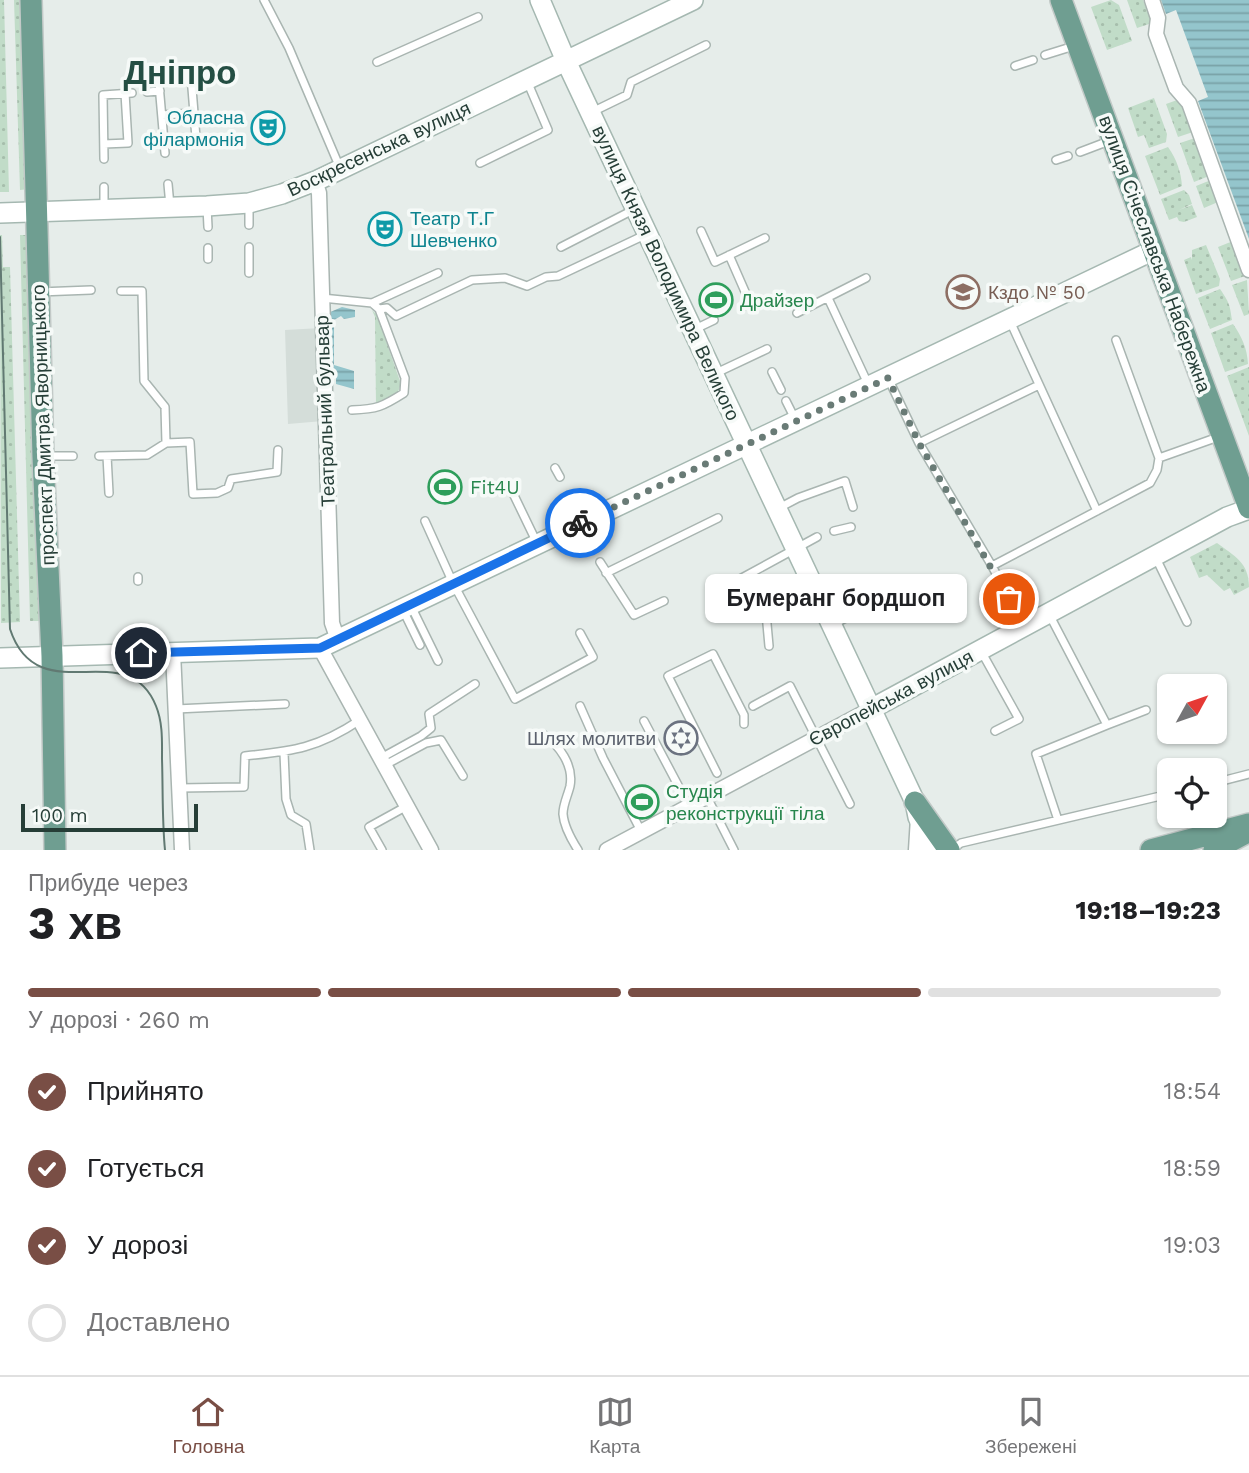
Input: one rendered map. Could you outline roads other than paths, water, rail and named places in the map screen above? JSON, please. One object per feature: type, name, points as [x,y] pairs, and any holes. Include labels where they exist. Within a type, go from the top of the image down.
[{"type":"main road","name":"проспект Дмитра Яворницького","points":[[32,0],[43,457],[52,656],[55,850]]},
{"type":"main road","name":"вулиця Князя Володимира Великого","points":[[540,0],[566,61],[871,709],[933,850]]},
{"type":"main road","name":"вулиця Січеславська Набережна","points":[[1061,0],[1249,508]]},
{"type":"main road","name":"Воскресенська вулиця","points":[[0,213],[207,206],[248,202],[282,194],[315,181],[689,1]]},
{"type":"main road","points":[[0,658],[329,644],[1154,250]]},
{"type":"main road","name":"Європейська вулиця","points":[[871,709],[1154,555],[1249,508]]},
{"type":"main road","points":[[917,809],[950,850]]},
{"type":"main road","points":[[1151,850],[1249,824]]},
{"type":"main road","points":[[1214,850],[1249,832]]},
{"type":"main road","points":[[1237,850],[1249,845]]},
{"type":"street","points":[[1152,0],[1158,18],[1156,34],[1176,89],[1189,103],[1249,270]]},
{"type":"street","name":"Театральний бульвар","points":[[315,181],[319,193],[332,623],[329,644],[354,724],[383,761],[431,850]]},
{"type":"street","points":[[173,652],[182,850]]},
{"type":"street","name":"Європейська вулиця","points":[[607,850],[626,846],[642,832],[871,709]]},
{"type":"street","points":[[916,850],[917,809]]},
{"type":"lane","points":[[264,0],[289,48],[340,169]]},
{"type":"lane","points":[[377,62],[478,17]]},
{"type":"lane","points":[[591,112],[626,95],[631,82],[706,45]]},
{"type":"lane","points":[[1045,55],[1078,46]]},
{"type":"lane","points":[[1015,66],[1033,60]]},
{"type":"lane","points":[[158,73],[165,153]]},
{"type":"lane","points":[[191,76],[196,138]]},
{"type":"lane","points":[[480,163],[548,130],[527,80]]},
{"type":"lane","points":[[147,92],[160,91]]},
{"type":"lane","points":[[104,144],[128,143],[129,93],[103,95],[104,159]]},
{"type":"lane","points":[[162,115],[194,113]]},
{"type":"lane","points":[[1080,152],[1113,140]]},
{"type":"lane","points":[[1056,160],[1068,156]]},
{"type":"lane","points":[[167,184],[170,207]]},
{"type":"lane","points":[[104,187],[105,210]]},
{"type":"lane","points":[[248,202],[249,225]]},
{"type":"lane","points":[[207,206],[208,227]]},
{"type":"lane","points":[[561,247],[636,209]]},
{"type":"lane","points":[[701,231],[715,262],[765,238]]},
{"type":"lane","points":[[379,309],[387,308],[396,316],[472,281],[505,278],[527,286],[546,277],[558,276],[648,234]]},
{"type":"lane","points":[[249,247],[249,273]]},
{"type":"lane","points":[[208,248],[208,259]]},
{"type":"lane","points":[[729,255],[750,303],[744,306]]},
{"type":"lane","points":[[322,298],[372,303],[438,273]]},
{"type":"lane","points":[[797,313],[866,278]]},
{"type":"lane","points":[[39,292],[91,290]]},
{"type":"lane","points":[[121,291],[142,291],[145,381],[166,407],[166,443]]},
{"type":"lane","points":[[828,298],[870,387]]},
{"type":"lane","points":[[352,410],[376,409],[404,393],[405,378],[379,309],[372,303]]},
{"type":"lane","points":[[693,331],[714,320]]},
{"type":"lane","points":[[1010,320],[1097,511]]},
{"type":"lane","points":[[992,566],[1150,483],[1157,470],[1159,458],[1116,340]]},
{"type":"lane","points":[[713,374],[767,349]]},
{"type":"lane","points":[[772,372],[781,390]]},
{"type":"lane","points":[[888,378],[919,443],[992,566],[1024,626]]},
{"type":"lane","points":[[919,443],[1039,385]]},
{"type":"lane","points":[[786,401],[796,421]]},
{"type":"lane","points":[[1159,458],[1222,435]]},
{"type":"lane","points":[[108,494],[103,456],[147,455],[166,443],[190,442],[193,494],[217,493],[228,488],[231,479],[276,472],[278,450]]},
{"type":"lane","points":[[43,457],[73,456]]},
{"type":"lane","points":[[555,468],[559,477]]},
{"type":"lane","points":[[777,509],[798,498],[845,481],[853,507]]},
{"type":"lane","points":[[509,485],[537,543]]},
{"type":"lane","points":[[572,504],[590,542]]},
{"type":"lane","points":[[606,573],[718,518]]},
{"type":"lane","points":[[425,521],[453,583],[515,699],[593,657],[580,633]]},
{"type":"lane","points":[[834,531],[851,527]]},
{"type":"lane","points":[[713,600],[738,587],[740,579],[817,537]]},
{"type":"lane","points":[[1154,555],[1188,622]]},
{"type":"lane","points":[[600,562],[634,615],[664,601]]},
{"type":"lane","points":[[769,646],[766,613],[814,590]]},
{"type":"lane","points":[[829,620],[881,592]]},
{"type":"lane","points":[[829,620],[873,604]]},
{"type":"lane","points":[[406,607],[420,645]]},
{"type":"lane","points":[[406,607],[438,661]]},
{"type":"lane","points":[[1048,613],[1107,726]]},
{"type":"lane","points":[[140,628],[141,653]]},
{"type":"lane","points":[[980,650],[1019,719],[995,731]]},
{"type":"lane","points":[[717,772],[668,676],[713,654],[744,715],[744,724]]},
{"type":"lane","points":[[383,761],[431,728],[429,714],[475,684]]},
{"type":"lane","points":[[753,706],[790,686],[850,804]]},
{"type":"lane","points":[[176,709],[285,704]]},
{"type":"lane","points":[[580,706],[603,758],[642,832]]},
{"type":"lane","points":[[1058,820],[1035,754],[1146,710]]},
{"type":"lane","points":[[644,721],[689,806]]},
{"type":"lane","points":[[179,788],[244,787],[245,756],[303,749],[327,740],[354,724]]},
{"type":"lane","points":[[534,739],[543,734],[555,742],[566,760],[571,783],[563,810],[564,820],[578,850]]},
{"type":"lane","points":[[383,761],[426,743],[441,740],[463,776]]},
{"type":"lane","points":[[286,752],[288,807],[290,815],[306,824],[310,850]]},
{"type":"lane","points":[[1227,780],[1249,774]]},
{"type":"lane","points":[[707,796],[734,850]]},
{"type":"lane","points":[[950,850],[961,842],[1157,797]]},
{"type":"lane","points":[[382,850],[369,827],[408,805]]},
{"type":"water","points":[[1161,0],[1249,0],[1249,239],[1198,101],[1208,97],[1176,10],[1166,14]]},
{"type":"water","points":[[342,307],[355,310],[355,317],[344,319],[341,316],[334,320],[334,365],[354,371],[354,389],[336,384],[336,376],[328,373],[328,313]]},
{"type":"tram line","points":[[0,237],[10,629],[23,654],[41,667],[125,675],[143,685],[156,706],[161,726],[165,850]]},
{"type":"place","name":"Обласна філармонія","points":[[268,128]]},
{"type":"place","name":"Театр Т.Г Шевченко","points":[[385,229]]},
{"type":"place","name":"Кздо № 50","points":[[963,292]]},
{"type":"place","name":"Драйзер","points":[[716,300]]},
{"type":"place","name":"Fit4U","points":[[445,487]]},
{"type":"place","name":"Бумеранг бордшоп","points":[[1009,599]]},
{"type":"place","name":"Шлях молитви","points":[[681,738]]},
{"type":"place","name":"Студія реконструкції тіла","points":[[642,802]]},
{"type":"district","name":"Дніпро","points":[[180,72]]}]
